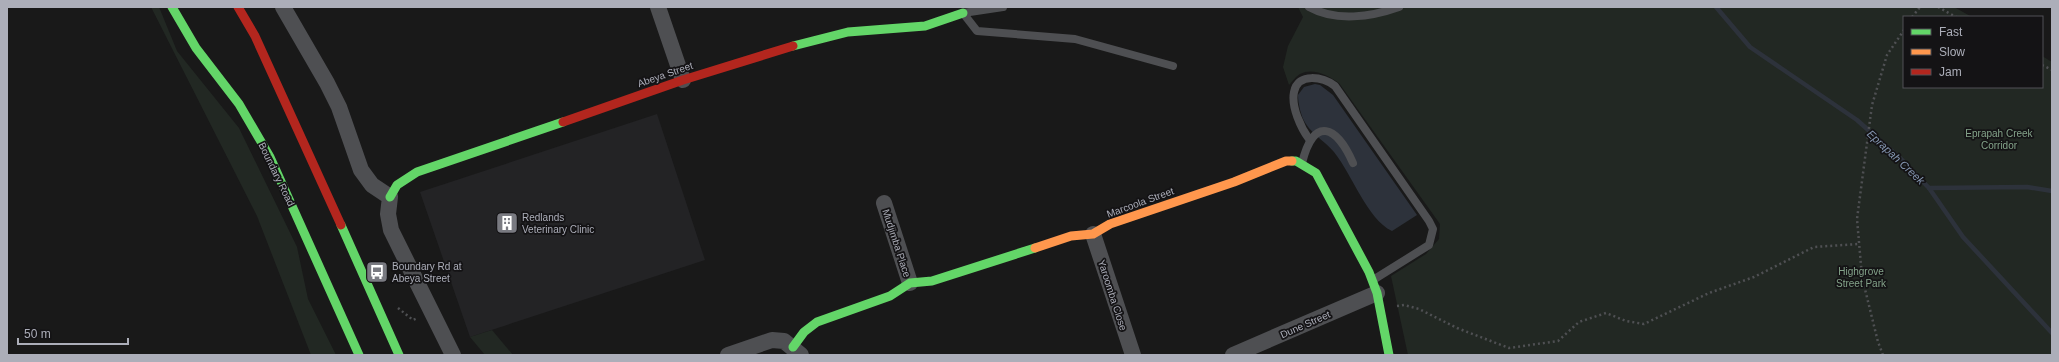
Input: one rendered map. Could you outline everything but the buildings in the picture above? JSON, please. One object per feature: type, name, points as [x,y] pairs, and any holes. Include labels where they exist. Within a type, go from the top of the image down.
[{"type":"main road","name":"Boundary Road","points":[[172,7],[196,48],[239,104],[270,157],[359,355]]},
{"type":"main road","points":[[238,7],[254,36],[292,115],[399,355]]},
{"type":"main road","name":"Abeya Street","points":[[390,197],[392,191],[399,183],[417,172],[683,80],[813,40],[848,32],[925,26],[963,13]]},
{"type":"main road","name":"Marcoola Street","points":[[797,351],[804,332],[817,322],[890,296],[910,283],[932,281],[1071,236],[1093,234],[1110,224],[1234,182],[1286,161],[1296,161],[1302,163]]},
{"type":"main road","points":[[1302,163],[1316,173],[1374,287],[1389,355]]},
{"type":"street","points":[[283,7],[336,101],[361,170],[372,185],[390,197],[388,214],[391,230],[453,355]]},
{"type":"street","points":[[658,7],[683,80]]},
{"type":"street","name":"Mudjimba Place","points":[[884,203],[910,283]]},
{"type":"street","name":"Yaroomba Close","points":[[1093,234],[1133,355]]},
{"type":"street","name":"Dune Street","points":[[1233,355],[1374,287]]},
{"type":"street","points":[[728,355],[772,340],[784,341],[797,351]]},
{"type":"lane","points":[[1003,7],[963,13],[977,31],[1074,39],[1173,66]]},
{"type":"lane","points":[[1309,7],[1316,11],[1350,17],[1378,14],[1399,7]]},
{"type":"lane","points":[[1309,139],[1303,131],[1293,101],[1294,93],[1296,86],[1302,81],[1309,78],[1320,78],[1335,86],[1429,221],[1433,229],[1429,245],[1374,287]]},
{"type":"lane","points":[[1302,163],[1309,139],[1319,132],[1332,133],[1347,150],[1353,163]]},
{"type":"path","points":[[1913,16],[1920,7]]},
{"type":"path","points":[[1938,7],[1954,16]]},
{"type":"path","points":[[1883,355],[1878,342],[1862,277],[1857,219],[1872,105],[1887,55],[1903,31]]},
{"type":"path","points":[[2043,66],[2052,70]]},
{"type":"path","points":[[1393,301],[1394,307],[1404,305],[1419,309],[1457,328],[1508,348],[1558,341],[1579,322],[1606,313],[1626,321],[1644,324],[1709,293],[1754,277],[1814,247],[1859,244]]},
{"type":"shaded area","points":[[1315,84],[1320,85],[1333,95],[1417,215],[1392,231],[1383,225],[1367,207],[1341,161],[1327,145],[1312,132],[1303,118],[1299,106],[1298,95],[1304,87]]},
{"type":"shaded area","points":[[657,114],[705,260],[470,337],[420,192]]},
{"type":"green space","points":[[151,7],[159,7],[177,51],[239,128],[297,247],[308,299],[336,355],[311,355],[257,216]]},
{"type":"green space","points":[[1298,7],[1954,7],[1970,16],[1903,16],[1903,88],[2043,88],[2043,57],[2052,62],[2052,355],[1408,355],[1391,276],[1426,254],[1439,239],[1440,224],[1339,83],[1326,75],[1310,71],[1299,75],[1289,85],[1283,67],[1288,46],[1303,17]]},
{"type":"green space","points":[[492,330],[513,355],[485,355],[470,337]]},
{"type":"waterway","name":"Eprapah Creek","points":[[1716,7],[1750,47],[1857,120],[1902,160],[1929,188],[1963,237],[2052,333]]},
{"type":"waterway","points":[[1929,188],[2027,187],[2052,191]]},
{"type":"traffic: fast","points":[[172,7],[196,48],[239,104],[270,157],[359,355]]},
{"type":"traffic: fast","points":[[793,46],[848,32],[925,26],[963,13]]},
{"type":"traffic: fast","points":[[390,197],[397,185],[417,172],[563,122]]},
{"type":"traffic: fast","points":[[1292,161],[1296,161],[1316,173],[1369,272],[1377,293],[1389,355]]},
{"type":"traffic: fast","points":[[341,225],[399,355]]},
{"type":"traffic: fast","points":[[793,347],[804,332],[817,322],[890,296],[910,283],[932,281],[1035,248]]},
{"type":"traffic: slow","points":[[1035,248],[1071,236],[1093,234],[1110,224],[1234,182],[1286,161],[1292,161]]},
{"type":"traffic: jam","points":[[238,7],[255,36],[341,225]]},
{"type":"traffic: jam","points":[[563,122],[683,80],[793,46]]},
{"type":"place","name":"Redlands Veterinary Clinic","points":[[507,223]]},
{"type":"place","name":"Boundary Rd at Abeya Street","points":[[377,272]]},
{"type":"park label","name":"Eprapah Creek Corridor","points":[[1999,138]]},
{"type":"park label","name":"Highgrove Street Park","points":[[1861,276]]}]
